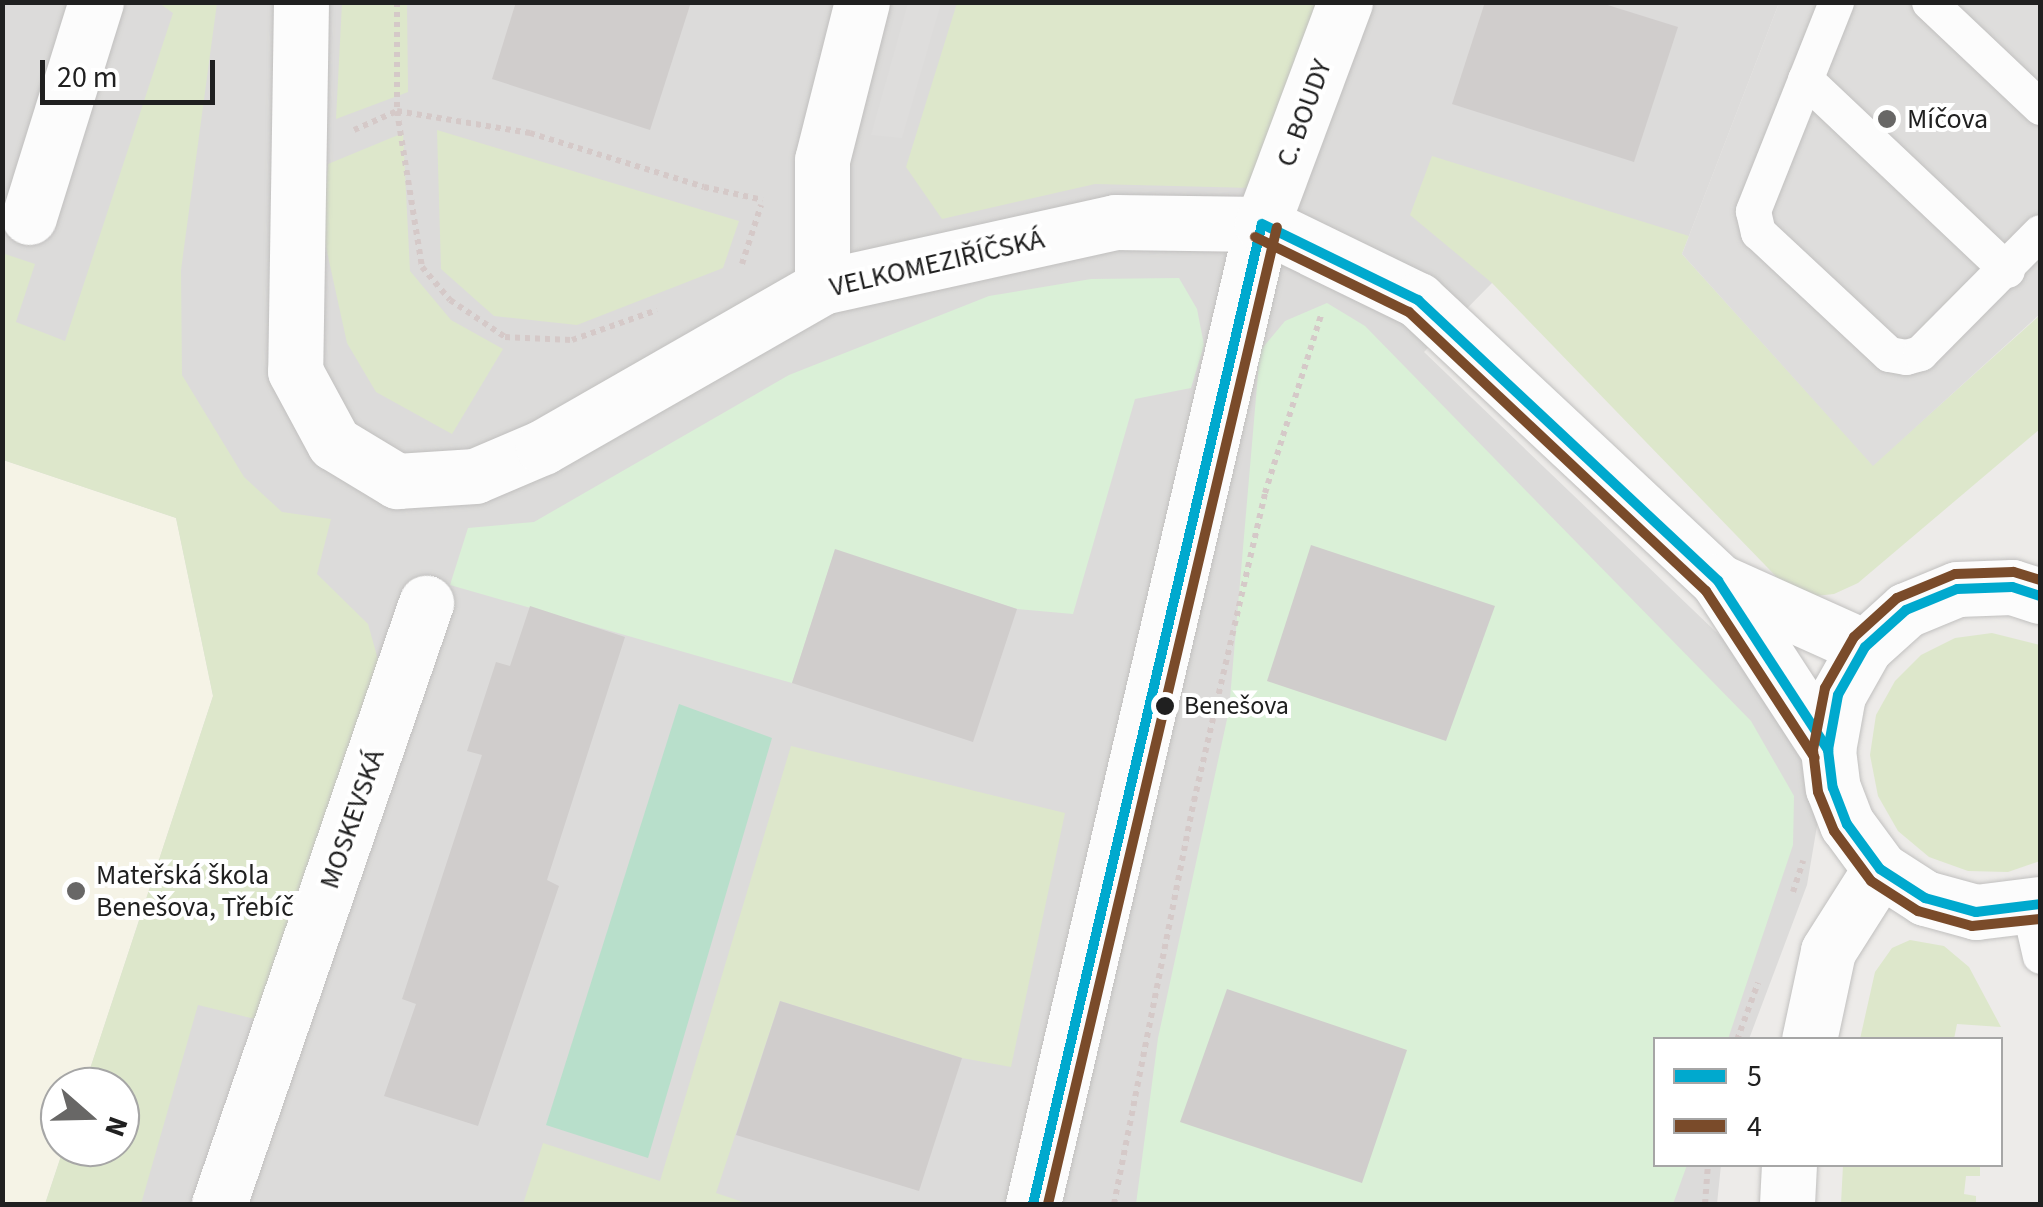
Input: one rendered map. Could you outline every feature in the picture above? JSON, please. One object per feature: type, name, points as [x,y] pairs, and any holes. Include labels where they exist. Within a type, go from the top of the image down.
[{"type":"street","points":[[29,216],[96,2]]},
{"type":"street","name":"VELKOMEZIŘÍČSKÁ","points":[[301,2],[295,371],[334,444],[397,481],[475,476],[543,447],[822,288],[1114,222],[1262,224],[1418,300],[1718,581],[1828,750]]},
{"type":"street","points":[[822,288],[822,160],[862,2]]},
{"type":"street","name":"C. BOUDY","points":[[1262,224],[1345,2]]},
{"type":"street","points":[[1033,1204],[1262,224]]},
{"type":"street","points":[[1718,581],[1864,647]]},
{"type":"street","name":"VELKOMEZIŘÍČSKÁ","points":[[2037,923],[1925,898],[1880,869],[1847,824],[1833,788],[1828,750],[1838,695],[1864,647],[1906,610],[1957,590],[2012,587],[2040,596]]},
{"type":"street","name":"MOSKEVSKÁ","points":[[219,1204],[426,603]]},
{"type":"street","points":[[1811,1037],[1828,951],[1880,869]]},
{"type":"street","points":[[1787,1204],[1789,1167]]},
{"type":"lane","points":[[1836,2],[1753,210],[1758,232],[1889,354],[1906,357],[1920,353],[2007,270],[2040,232]]},
{"type":"lane","points":[[1929,2],[2040,107]]},
{"type":"lane","points":[[1805,79],[2007,270]]},
{"type":"path","points":[[397,2],[397,111],[422,267],[450,300],[505,337],[556,340],[572,340],[663,308]]},
{"type":"path","points":[[298,155],[397,111],[530,133],[704,187],[763,200]]},
{"type":"path","points":[[741,266],[768,182]]},
{"type":"path","points":[[1114,1204],[1194,801],[1264,492],[1321,314],[1339,321]]},
{"type":"path","points":[[1790,900],[1804,849]]},
{"type":"path","points":[[1738,1037],[1763,970]]},
{"type":"path","points":[[1705,1204],[1708,1167]]},
{"type":"shaded area","points":[[3,3],[1779,3],[1689,236],[1492,283],[1424,352],[1764,678],[1798,721],[1818,820],[1807,885],[1750,1037],[1653,1037],[1653,1167],[1721,1167],[1717,1204],[45,1204],[57,1167],[140,1167],[140,1067],[91,1067],[213,696],[176,518],[3,460]]},
{"type":"shaded area","points":[[908,3],[941,3],[902,138],[871,135]]},
{"type":"shaded area","name":"Míčova","points":[[1779,3],[2040,3],[2040,314],[1873,466],[1682,254]]},
{"type":"shaded area","name":"Mateřská škola Benešova, Třebíč","points":[[3,460],[176,518],[213,696],[91,1067],[40,1067],[40,1167],[57,1167],[45,1204],[3,1204]]},
{"type":"green space","points":[[159,3],[217,3],[181,270],[182,375],[244,477],[282,512],[331,519],[317,574],[368,624],[379,663],[267,1022],[198,1005],[141,1204],[45,1204],[57,1167],[140,1167],[140,1067],[91,1067],[213,696],[176,518],[3,460],[2,253],[35,264],[16,322],[65,341],[173,13]]},
{"type":"green space","points":[[342,3],[407,3],[408,92],[336,119]]},
{"type":"green space","points":[[957,3],[1324,3],[1252,188],[1095,184],[942,219],[906,167]]},
{"type":"green space","points":[[437,130],[739,221],[723,268],[577,325],[494,316],[441,269]]},
{"type":"green space","points":[[403,133],[410,271],[451,320],[503,349],[452,434],[376,392],[347,343],[322,229],[328,164]]},
{"type":"green space","points":[[1432,156],[1689,236],[1682,254],[1873,465],[2040,315],[2040,429],[1858,583],[1834,594],[1797,598],[1492,283],[1410,215]]},
{"type":"green space","points":[[1179,278],[1197,309],[1204,345],[1191,388],[1135,399],[1073,614],[1017,609],[835,550],[792,683],[450,585],[468,528],[534,522],[789,375],[989,296],[1091,279]]},
{"type":"green space","points":[[1327,303],[1365,326],[1751,721],[1794,796],[1793,845],[1729,1037],[1653,1037],[1653,1167],[1686,1167],[1673,1204],[1136,1204],[1158,1038],[1229,710],[1260,351],[1285,321]]},
{"type":"green space","points":[[1992,633],[2040,645],[2040,861],[2008,872],[1968,871],[1929,857],[1898,831],[1878,796],[1870,755],[1876,715],[1895,681],[1921,655],[1955,638]]},
{"type":"green space","points":[[679,704],[772,738],[648,1158],[546,1125]]},
{"type":"green space","points":[[791,746],[1065,813],[1011,1067],[962,1058],[780,1001],[716,1193],[749,1204],[523,1204],[543,1143],[660,1181]]},
{"type":"green space","points":[[1910,940],[1944,946],[1969,967],[2001,1027],[1957,1024],[1954,1037],[1860,1037],[1875,972],[1892,948]]},
{"type":"green space","points":[[1843,1167],[1980,1167],[1980,1176],[1966,1176],[1964,1194],[1976,1196],[1976,1204],[1841,1204]]},
{"type":"building","points":[[516,2],[691,2],[650,130],[492,79]]},
{"type":"building","points":[[1485,2],[1598,2],[1678,27],[1634,162],[1452,104]]},
{"type":"building","points":[[1311,545],[1495,606],[1446,741],[1267,681]]},
{"type":"building","points":[[835,549],[1017,609],[973,742],[792,683]]},
{"type":"building","points":[[530,606],[625,637],[547,880],[559,886],[478,1126],[384,1096],[416,1004],[402,999],[482,755],[467,751],[496,662],[510,666]]},
{"type":"building","points":[[1227,989],[1407,1050],[1362,1183],[1180,1122]]},
{"type":"building","points":[[780,1001],[962,1058],[919,1191],[736,1135]]},
{"type":"transit line","name":"5","points":[[1262,224],[1418,300],[1718,581],[1828,750]]},
{"type":"transit line","name":"5","points":[[1033,1204],[1262,224]]},
{"type":"transit line","name":"4","points":[[1048,1204],[1277,227]]},
{"type":"transit line","name":"4","points":[[1255,237],[1409,312],[1706,591],[1815,758]]},
{"type":"transit line","name":"4","points":[[2040,580],[2013,572],[1955,574],[1897,598],[1854,637],[1825,688],[1813,750],[1818,792],[1834,831],[1871,881],[1918,911],[1972,926],[2040,919]]},
{"type":"transit line","name":"5","points":[[2040,596],[2012,587],[1957,589],[1906,610],[1865,647],[1838,695],[1828,750],[1833,788],[1847,824],[1880,869],[1925,898],[1976,912],[2040,904]]},
{"type":"place","name":"Míčova","points":[[1887,119]]},
{"type":"place","name":"Benešova","points":[[1165,706]]},
{"type":"place","name":"Mateřská škola Benešova, Třebíč","points":[[76,891]]}]
